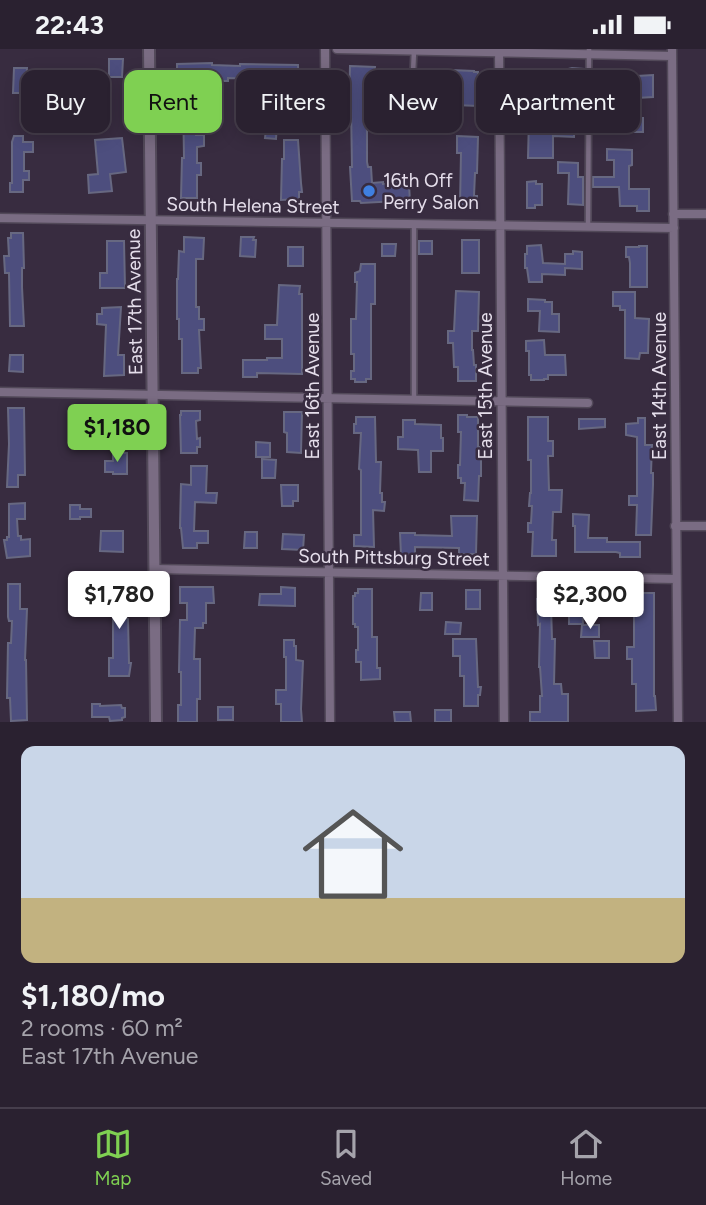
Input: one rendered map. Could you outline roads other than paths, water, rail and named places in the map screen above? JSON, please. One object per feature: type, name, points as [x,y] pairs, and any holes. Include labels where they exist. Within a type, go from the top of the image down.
[{"type":"street","name":"East 17th Avenue","points":[[149,49],[156,722]]},
{"type":"street","name":"East 16th Avenue","points":[[325,49],[330,722]]},
{"type":"street","points":[[337,49],[672,52]]},
{"type":"street","name":"East 15th Avenue","points":[[499,51],[504,722]]},
{"type":"street","name":"East 14th Avenue","points":[[672,52],[678,722]]},
{"type":"street","points":[[673,213],[706,214]]},
{"type":"street","name":"South Helena Street","points":[[0,218],[674,228]]},
{"type":"street","points":[[0,392],[588,403]]},
{"type":"street","points":[[676,526],[706,526]]},
{"type":"street","name":"South Pittsburg Street","points":[[154,569],[676,579]]},
{"type":"lane","points":[[413,70],[414,51]]},
{"type":"lane","points":[[588,227],[589,52]]},
{"type":"lane","points":[[414,224],[414,400]]},
{"type":"place","name":"16th Off Perry Salon","points":[[369,191]]}]
